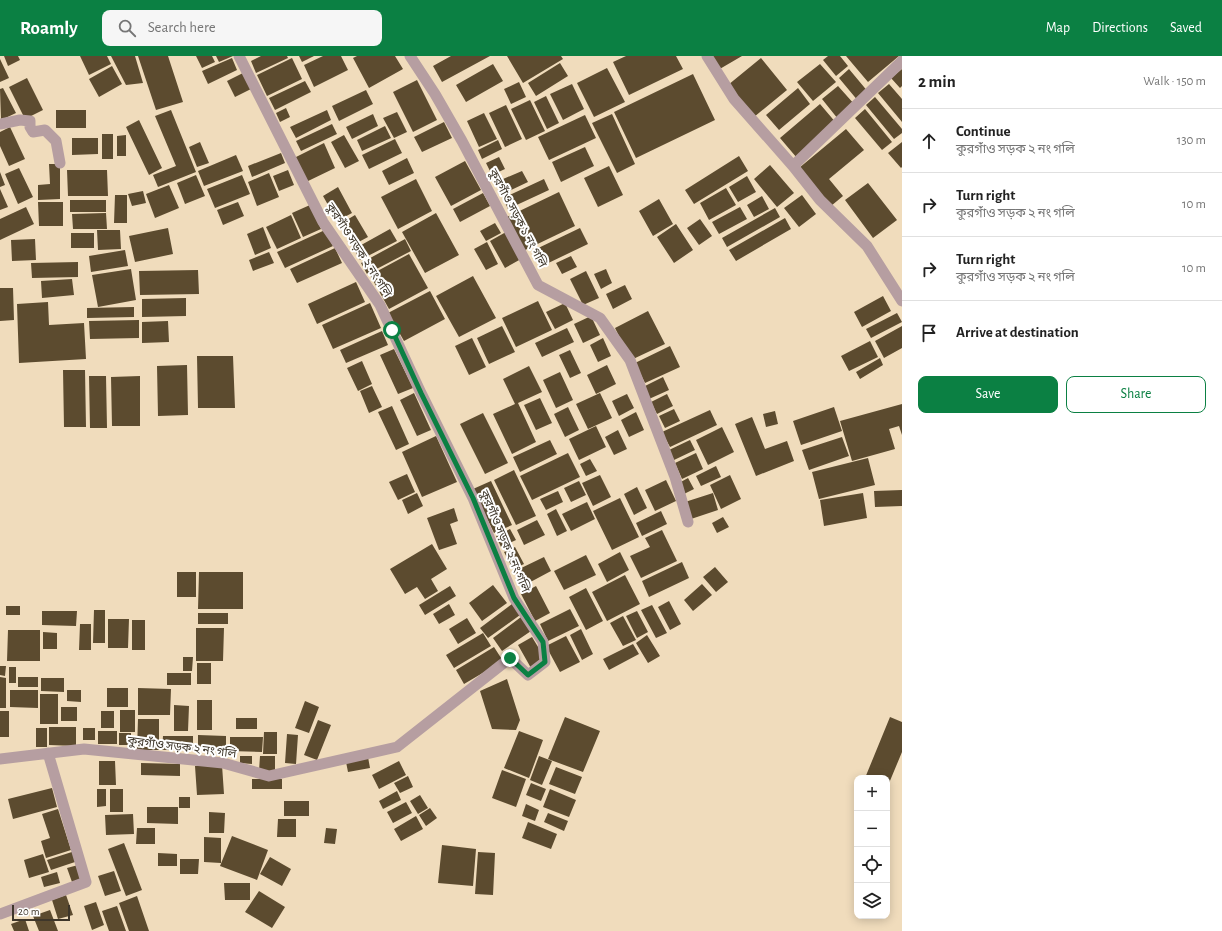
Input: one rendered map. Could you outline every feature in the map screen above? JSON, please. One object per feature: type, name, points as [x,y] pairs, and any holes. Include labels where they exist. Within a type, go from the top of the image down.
[{"type":"street","name":"কুরগাঁও সড়ক ২ নং গলি","points":[[0,759],[84,749],[223,763],[269,776],[397,747],[510,658],[528,675],[545,662],[543,642],[514,598],[473,498],[421,393],[380,305],[323,222],[239,56]]},
{"type":"street","name":"কুরগাঁও সড়ক ১ নং গলি","points":[[410,56],[435,94],[458,134],[538,285],[600,318],[630,360],[675,477],[688,522]]},
{"type":"street","points":[[706,56],[734,99],[793,166],[820,200],[867,246],[902,301]]},
{"type":"street","points":[[793,166],[902,61]]},
{"type":"street","points":[[0,124],[20,120],[30,121],[30,126],[33,132],[45,130],[56,141],[60,163]]},
{"type":"street","points":[[0,914],[86,882],[48,753]]},
{"type":"building","points":[[4,56],[18,56],[20,60],[8,66]]},
{"type":"building","points":[[80,56],[107,56],[111,64],[89,75]]},
{"type":"building","points":[[111,56],[135,56],[143,83],[126,85]]},
{"type":"building","points":[[138,56],[168,56],[183,102],[156,110]]},
{"type":"building","points":[[196,56],[212,56],[215,62],[202,68]]},
{"type":"building","points":[[216,56],[233,56],[219,62]]},
{"type":"building","points":[[261,56],[287,56],[288,58],[256,73],[251,61]]},
{"type":"building","points":[[299,56],[314,56],[302,62]]},
{"type":"building","points":[[323,56],[341,56],[348,70],[314,87],[304,65]]},
{"type":"building","points":[[357,56],[395,56],[403,69],[369,88],[353,58]]},
{"type":"building","points":[[451,56],[490,56],[442,82],[433,66]]},
{"type":"building","points":[[507,56],[561,56],[563,59],[523,83]]},
{"type":"building","points":[[626,56],[676,56],[683,69],[629,95],[613,62]]},
{"type":"building","points":[[709,56],[742,56],[718,70]]},
{"type":"building","points":[[828,56],[840,56],[848,66],[836,76],[823,60]]},
{"type":"building","points":[[846,56],[899,56],[868,82]]},
{"type":"building","points":[[232,58],[237,70],[208,84],[202,71]]},
{"type":"building","points":[[292,58],[302,79],[267,96],[257,75]]},
{"type":"building","points":[[761,58],[787,90],[754,117],[728,85]]},
{"type":"building","points":[[0,59],[9,78],[0,82]]},
{"type":"building","points":[[560,63],[568,76],[536,96],[528,83]]},
{"type":"building","points":[[493,64],[503,81],[466,102],[456,85]]},
{"type":"building","points":[[820,64],[836,82],[813,101],[797,82]]},
{"type":"building","points":[[112,66],[122,84],[99,97],[89,79]]},
{"type":"building","points":[[607,68],[625,102],[594,117],[577,83]]},
{"type":"building","points":[[849,69],[869,93],[859,102],[839,78]]},
{"type":"building","points":[[902,69],[902,86],[900,88],[891,78]]},
{"type":"building","points":[[243,73],[251,89],[235,97],[227,81]]},
{"type":"building","points":[[693,74],[715,120],[636,158],[614,112]]},
{"type":"building","points":[[27,78],[43,110],[25,119],[9,87]]},
{"type":"building","points":[[417,80],[437,120],[413,132],[393,92]]},
{"type":"building","points":[[305,81],[311,92],[275,110],[269,98]]},
{"type":"building","points":[[519,82],[526,97],[511,104],[504,89]]},
{"type":"building","points":[[572,84],[584,109],[563,120],[550,94]]},
{"type":"building","points":[[889,84],[902,99],[902,122],[878,93]]},
{"type":"building","points":[[838,86],[855,105],[838,119],[822,99]]},
{"type":"building","points":[[3,88],[16,113],[1,120],[0,89]]},
{"type":"building","points":[[798,88],[810,104],[779,130],[766,115]]},
{"type":"building","points":[[366,90],[373,104],[339,121],[332,106]]},
{"type":"building","points":[[546,96],[559,123],[547,129],[534,102]]},
{"type":"building","points":[[875,97],[902,129],[902,133],[894,139],[866,105]]},
{"type":"building","points":[[530,100],[545,131],[526,140],[511,109]]},
{"type":"building","points":[[820,104],[837,124],[797,158],[780,138]]},
{"type":"building","points":[[506,105],[522,139],[505,147],[489,113]]},
{"type":"building","points":[[286,108],[290,117],[280,122],[276,113]]},
{"type":"building","points":[[865,109],[892,142],[882,150],[855,118]]},
{"type":"building","points":[[56,110],[86,110],[86,128],[56,128]]},
{"type":"building","points":[[171,110],[196,172],[158,187],[153,175],[176,166],[155,116]]},
{"type":"building","points":[[327,110],[331,120],[296,138],[290,127]]},
{"type":"building","points":[[397,112],[407,132],[394,138],[383,118]]},
{"type":"building","points":[[484,113],[497,139],[479,147],[467,121]]},
{"type":"building","points":[[373,114],[378,126],[352,139],[346,127]]},
{"type":"building","points":[[612,114],[635,164],[617,173],[592,123]]},
{"type":"building","points":[[585,115],[596,138],[549,160],[538,137]]},
{"type":"building","points":[[139,120],[162,168],[149,175],[126,127]]},
{"type":"building","points":[[444,122],[452,138],[422,152],[414,137]]},
{"type":"building","points":[[332,124],[337,134],[301,151],[296,141]]},
{"type":"building","points":[[385,126],[391,138],[362,151],[357,140]]},
{"type":"building","points":[[10,127],[25,159],[9,166],[0,146],[0,132]]},
{"type":"building","points":[[846,129],[864,150],[829,179],[843,196],[831,206],[799,168]]},
{"type":"building","points":[[102,134],[113,134],[113,159],[102,159]]},
{"type":"building","points":[[126,135],[126,156],[117,156],[117,136]]},
{"type":"building","points":[[344,135],[359,161],[345,168],[331,142]]},
{"type":"building","points":[[72,138],[98,138],[98,154],[72,155]]},
{"type":"building","points":[[395,139],[402,153],[369,169],[362,155]]},
{"type":"building","points":[[498,140],[502,149],[482,159],[478,150]]},
{"type":"building","points":[[200,142],[209,163],[197,167],[189,147]]},
{"type":"building","points":[[902,142],[902,167],[901,168],[888,153]]},
{"type":"building","points":[[324,143],[335,168],[306,182],[294,158]]},
{"type":"building","points":[[585,147],[594,166],[561,182],[552,162]]},
{"type":"building","points":[[281,153],[285,163],[252,177],[248,166]]},
{"type":"building","points":[[236,155],[243,171],[204,186],[198,171]]},
{"type":"building","points":[[739,156],[748,171],[694,204],[685,190]]},
{"type":"building","points":[[499,157],[505,169],[492,175],[486,163]]},
{"type":"building","points":[[407,158],[414,173],[389,185],[382,171]]},
{"type":"building","points":[[465,161],[481,190],[451,206],[435,177]]},
{"type":"building","points":[[49,164],[60,164],[60,199],[38,200],[38,185],[50,184]]},
{"type":"building","points":[[770,165],[794,193],[777,207],[754,179]]},
{"type":"building","points":[[609,166],[623,195],[598,207],[584,178]]},
{"type":"building","points":[[19,168],[33,197],[18,204],[5,174]]},
{"type":"building","points":[[67,170],[107,170],[108,196],[68,196]]},
{"type":"building","points":[[288,170],[294,185],[279,191],[273,176]]},
{"type":"building","points":[[522,171],[528,182],[509,191],[503,179]]},
{"type":"building","points":[[0,172],[5,185],[0,187]]},
{"type":"building","points":[[269,173],[279,197],[257,206],[248,182]]},
{"type":"building","points":[[196,175],[205,196],[185,204],[177,183]]},
{"type":"building","points":[[242,175],[250,194],[215,208],[207,189]]},
{"type":"building","points":[[747,176],[756,192],[738,202],[729,187]]},
{"type":"building","points":[[416,179],[432,211],[398,229],[381,197]]},
{"type":"building","points":[[544,179],[549,190],[508,209],[503,198]]},
{"type":"building","points":[[868,183],[897,220],[873,238],[845,200]]},
{"type":"building","points":[[169,185],[179,208],[155,218],[146,194]]},
{"type":"building","points":[[338,187],[352,213],[337,221],[323,196]]},
{"type":"building","points":[[726,188],[736,205],[709,220],[700,203]]},
{"type":"building","points":[[0,189],[8,207],[0,210]]},
{"type":"building","points":[[143,191],[146,203],[132,206],[128,194]]},
{"type":"building","points":[[559,192],[575,226],[523,251],[507,217]]},
{"type":"building","points":[[483,193],[490,206],[460,222],[453,209]]},
{"type":"building","points":[[115,195],[127,195],[127,223],[114,223]]},
{"type":"building","points":[[802,195],[816,214],[799,227],[784,208]]},
{"type":"building","points":[[762,196],[769,209],[754,217],[747,205]]},
{"type":"building","points":[[659,199],[673,224],[653,236],[639,211]]},
{"type":"building","points":[[70,200],[106,200],[106,212],[70,212]]},
{"type":"building","points":[[38,202],[63,202],[63,226],[39,226]]},
{"type":"building","points":[[238,202],[244,216],[223,225],[217,210]]},
{"type":"building","points":[[310,205],[321,229],[303,237],[292,213]]},
{"type":"building","points":[[26,207],[34,224],[0,240],[0,219]]},
{"type":"building","points":[[740,207],[747,219],[719,234],[712,222]]},
{"type":"building","points":[[775,208],[780,217],[727,247],[722,238]]},
{"type":"building","points":[[106,213],[107,229],[73,229],[72,214]]},
{"type":"building","points":[[436,213],[459,255],[425,273],[402,232]]},
{"type":"building","points":[[291,215],[301,238],[277,249],[266,227]]},
{"type":"building","points":[[355,215],[368,237],[353,245],[340,224]]},
{"type":"building","points":[[785,218],[791,229],[736,261],[729,250]]},
{"type":"building","points":[[700,219],[712,236],[699,245],[687,228]]},
{"type":"building","points":[[495,223],[501,233],[486,241],[480,231]]},
{"type":"building","points":[[676,224],[693,250],[674,263],[657,237]]},
{"type":"building","points":[[263,227],[271,248],[255,255],[247,234]]},
{"type":"building","points":[[168,228],[173,254],[135,262],[129,236]]},
{"type":"building","points":[[580,228],[588,244],[540,267],[532,251]]},
{"type":"building","points":[[390,229],[397,241],[360,260],[354,249]]},
{"type":"building","points":[[97,230],[120,230],[121,249],[98,250]]},
{"type":"building","points":[[325,230],[333,246],[285,268],[277,252]]},
{"type":"building","points":[[506,232],[521,259],[505,268],[490,241]]},
{"type":"building","points":[[71,233],[94,233],[94,248],[71,248]]},
{"type":"building","points":[[35,239],[36,260],[12,261],[11,240]]},
{"type":"building","points":[[405,239],[411,251],[367,274],[361,263]]},
{"type":"building","points":[[487,242],[498,264],[486,270],[474,249]]},
{"type":"building","points":[[335,248],[342,263],[297,283],[290,269]]},
{"type":"building","points":[[125,250],[128,266],[91,272],[89,256]]},
{"type":"building","points":[[269,252],[274,263],[253,271],[249,260]]},
{"type":"building","points":[[409,254],[428,288],[389,309],[370,275]]},
{"type":"building","points":[[571,256],[577,267],[562,274],[556,263]]},
{"type":"building","points":[[78,262],[78,277],[32,278],[31,263]]},
{"type":"building","points":[[131,269],[136,300],[98,307],[92,275]]},
{"type":"building","points":[[606,269],[612,283],[601,289],[594,274]]},
{"type":"building","points":[[198,270],[199,294],[140,295],[139,271]]},
{"type":"building","points":[[586,271],[599,298],[583,305],[570,279]]},
{"type":"building","points":[[473,276],[496,318],[459,337],[436,296]]},
{"type":"building","points":[[72,279],[74,295],[42,298],[41,281]]},
{"type":"building","points":[[356,282],[365,302],[317,324],[308,304]]},
{"type":"building","points":[[625,285],[632,299],[613,309],[606,294]]},
{"type":"building","points":[[0,288],[13,288],[14,320],[0,321]]},
{"type":"building","points":[[430,291],[445,319],[404,341],[388,313]]},
{"type":"building","points":[[883,296],[891,311],[862,327],[854,312]]},
{"type":"building","points":[[186,298],[186,316],[142,317],[142,299]]},
{"type":"building","points":[[538,301],[552,330],[516,347],[502,318]]},
{"type":"building","points":[[48,302],[49,325],[84,323],[86,359],[19,363],[17,304]]},
{"type":"building","points":[[370,303],[381,328],[333,349],[322,325]]},
{"type":"building","points":[[565,303],[573,320],[555,329],[546,312]]},
{"type":"building","points":[[134,307],[134,317],[87,318],[87,308]]},
{"type":"building","points":[[648,311],[665,344],[631,360],[615,328]]},
{"type":"building","points":[[897,313],[902,322],[871,338],[866,329]]},
{"type":"building","points":[[591,316],[600,335],[583,343],[574,324]]},
{"type":"building","points":[[139,320],[139,338],[90,339],[89,321]]},
{"type":"building","points":[[168,321],[169,342],[142,343],[142,322]]},
{"type":"building","points":[[502,326],[515,352],[489,364],[477,338]]},
{"type":"building","points":[[902,326],[902,348],[884,358],[875,341]]},
{"type":"building","points":[[567,328],[574,342],[542,357],[535,343]]},
{"type":"building","points":[[382,331],[388,345],[346,363],[340,350]]},
{"type":"building","points":[[472,338],[486,367],[469,375],[455,346]]},
{"type":"building","points":[[603,338],[611,356],[598,362],[590,345]]},
{"type":"building","points":[[870,341],[878,357],[849,371],[841,356]]},
{"type":"building","points":[[670,346],[680,367],[645,383],[635,363]]},
{"type":"building","points":[[394,349],[413,388],[398,394],[380,355]]},
{"type":"building","points":[[570,350],[581,373],[570,378],[559,355]]},
{"type":"building","points":[[197,356],[233,356],[235,408],[198,408]]},
{"type":"building","points":[[880,358],[883,365],[860,379],[856,372]]},
{"type":"building","points":[[362,361],[372,384],[358,391],[347,368]]},
{"type":"building","points":[[187,365],[188,415],[158,416],[157,366]]},
{"type":"building","points":[[607,365],[616,384],[596,394],[587,375]]},
{"type":"building","points":[[529,366],[542,392],[518,403],[536,442],[512,454],[493,414],[515,404],[503,379]]},
{"type":"building","points":[[63,370],[85,370],[86,427],[64,427]]},
{"type":"building","points":[[560,372],[573,400],[556,408],[543,380]]},
{"type":"building","points":[[89,376],[106,376],[107,428],[90,428]]},
{"type":"building","points":[[140,376],[140,426],[112,426],[111,377]]},
{"type":"building","points":[[663,377],[669,390],[649,399],[643,387]]},
{"type":"building","points":[[372,386],[382,407],[369,413],[360,391]]},
{"type":"building","points":[[414,393],[431,430],[417,436],[400,400]]},
{"type":"building","points":[[600,393],[612,418],[588,429],[576,404]]},
{"type":"building","points":[[627,394],[634,408],[619,416],[612,401]]},
{"type":"building","points":[[667,394],[673,406],[657,414],[651,402]]},
{"type":"building","points":[[540,398],[552,423],[536,430],[524,405]]},
{"type":"building","points":[[902,404],[902,435],[899,426],[889,429],[895,449],[852,461],[840,421]]},
{"type":"building","points":[[392,406],[409,444],[396,450],[378,412]]},
{"type":"building","points":[[568,407],[579,430],[565,437],[554,414]]},
{"type":"building","points":[[834,407],[842,431],[801,445],[793,421]]},
{"type":"building","points":[[674,409],[680,421],[665,428],[659,416]]},
{"type":"building","points":[[710,410],[717,425],[670,447],[662,432]]},
{"type":"building","points":[[775,411],[778,424],[766,427],[763,414]]},
{"type":"building","points":[[636,412],[644,430],[629,437],[621,420]]},
{"type":"building","points":[[483,413],[508,463],[485,474],[460,424]]},
{"type":"building","points":[[752,417],[765,449],[787,441],[794,461],[756,476],[735,424]]},
{"type":"building","points":[[596,426],[606,447],[579,460],[569,439]]},
{"type":"building","points":[[722,427],[734,452],[708,465],[696,440]]},
{"type":"building","points":[[618,430],[627,449],[614,455],[605,437]]},
{"type":"building","points":[[436,436],[457,482],[422,497],[402,452]]},
{"type":"building","points":[[842,437],[849,456],[809,470],[802,450]]},
{"type":"building","points":[[550,440],[557,454],[520,472],[513,457]]},
{"type":"building","points":[[690,440],[695,450],[674,460],[669,450]]},
{"type":"building","points":[[568,453],[580,477],[532,500],[520,476]]},
{"type":"building","points":[[696,453],[703,469],[682,479],[675,463]]},
{"type":"building","points":[[868,458],[875,485],[819,499],[812,472]]},
{"type":"building","points":[[590,459],[597,471],[586,476],[580,464]]},
{"type":"building","points":[[716,466],[721,477],[701,486],[696,476]]},
{"type":"building","points":[[514,470],[536,516],[516,525],[494,480]]},
{"type":"building","points":[[407,474],[415,492],[398,500],[389,482]]},
{"type":"building","points":[[600,475],[611,497],[593,506],[582,483]]},
{"type":"building","points":[[730,475],[741,499],[721,509],[710,485]]},
{"type":"building","points":[[688,478],[694,489],[684,494],[679,483]]},
{"type":"building","points":[[666,480],[676,501],[655,511],[645,490]]},
{"type":"building","points":[[491,481],[512,525],[494,533],[473,489]]},
{"type":"building","points":[[579,481],[586,495],[571,502],[564,488]]},
{"type":"building","points":[[637,487],[647,508],[634,515],[624,494]]},
{"type":"building","points":[[902,490],[902,506],[875,507],[874,491]]},
{"type":"building","points":[[558,491],[563,502],[546,510],[540,499]]},
{"type":"building","points":[[417,493],[423,506],[408,514],[402,500]]},
{"type":"building","points":[[713,493],[718,510],[691,519],[685,502]]},
{"type":"building","points":[[863,493],[867,518],[824,526],[820,500]]},
{"type":"building","points":[[620,498],[639,537],[612,550],[593,511]]},
{"type":"building","points":[[587,502],[595,519],[571,531],[562,514]]},
{"type":"building","points":[[454,508],[458,521],[450,524],[457,544],[439,550],[427,518]]},
{"type":"building","points":[[556,509],[567,531],[557,536],[547,514]]},
{"type":"building","points":[[661,511],[667,524],[642,536],[636,523]]},
{"type":"building","points":[[723,517],[729,527],[717,533],[712,523]]},
{"type":"building","points":[[537,520],[545,535],[524,545],[517,530]]},
{"type":"building","points":[[510,529],[516,540],[501,547],[496,536]]},
{"type":"building","points":[[662,530],[677,561],[641,578],[630,556],[650,547],[645,538]]},
{"type":"building","points":[[432,544],[447,569],[431,579],[438,591],[425,599],[417,587],[405,594],[390,569]]},
{"type":"building","points":[[515,547],[524,564],[513,569],[504,552]]},
{"type":"building","points":[[620,552],[629,570],[607,582],[598,564]]},
{"type":"building","points":[[586,555],[596,575],[564,590],[554,571]]},
{"type":"building","points":[[544,557],[551,571],[523,586],[515,571]]},
{"type":"building","points":[[682,562],[689,578],[649,597],[642,581]]},
{"type":"building","points":[[715,567],[728,582],[716,592],[703,577]]},
{"type":"building","points":[[177,572],[196,572],[196,597],[177,597]]},
{"type":"building","points":[[199,572],[243,572],[243,609],[198,609]]},
{"type":"building","points":[[625,575],[640,604],[607,621],[592,592]]},
{"type":"building","points":[[702,584],[712,595],[693,611],[684,600]]},
{"type":"building","points":[[493,585],[507,603],[482,621],[469,603]]},
{"type":"building","points":[[450,586],[456,596],[425,615],[419,605]]},
{"type":"building","points":[[536,586],[550,613],[535,621],[521,594]]},
{"type":"building","points":[[586,588],[603,621],[586,630],[569,597]]},
{"type":"building","points":[[669,601],[681,624],[670,630],[658,607]]},
{"type":"building","points":[[449,604],[455,615],[439,624],[433,614]]},
{"type":"building","points":[[512,604],[520,615],[488,638],[480,628]]},
{"type":"building","points":[[652,605],[667,633],[656,638],[641,610]]},
{"type":"building","points":[[6,606],[20,606],[20,615],[6,615]]},
{"type":"building","points":[[570,609],[579,626],[548,641],[540,624]]},
{"type":"building","points":[[94,610],[105,610],[105,643],[93,643]]},
{"type":"building","points":[[42,611],[77,611],[76,626],[42,625]]},
{"type":"building","points":[[637,611],[648,632],[637,638],[626,616]]},
{"type":"building","points":[[198,613],[228,613],[228,624],[198,624]]},
{"type":"building","points":[[623,616],[636,640],[623,646],[610,623]]},
{"type":"building","points":[[521,617],[531,631],[502,651],[493,638]]},
{"type":"building","points":[[467,618],[476,633],[458,644],[449,629]]},
{"type":"building","points":[[108,619],[129,619],[128,648],[108,648]]},
{"type":"building","points":[[132,620],[145,620],[145,650],[132,650]]},
{"type":"building","points":[[80,624],[91,624],[91,650],[79,650]]},
{"type":"building","points":[[196,628],[224,628],[223,661],[196,661]]},
{"type":"building","points":[[581,629],[593,654],[582,660],[570,635]]},
{"type":"building","points":[[8,630],[40,630],[40,661],[7,661]]},
{"type":"building","points":[[43,632],[57,633],[57,649],[43,649]]},
{"type":"building","points":[[483,633],[491,646],[454,668],[446,655]]},
{"type":"building","points":[[647,635],[660,656],[648,663],[636,643]]},
{"type":"building","points":[[566,636],[580,662],[560,672],[546,646]]},
{"type":"building","points":[[532,637],[546,660],[531,668],[518,645]]},
{"type":"building","points":[[633,644],[639,654],[609,670],[603,659]]},
{"type":"building","points":[[494,647],[503,661],[464,684],[456,670]]},
{"type":"building","points":[[183,657],[193,657],[192,671],[183,671]]},
{"type":"building","points":[[197,663],[211,663],[211,684],[197,684]]},
{"type":"building","points":[[0,666],[6,666],[5,676],[0,675]]},
{"type":"building","points":[[9,667],[16,667],[16,683],[9,683]]},
{"type":"building","points":[[167,673],[191,673],[191,685],[167,685]]},
{"type":"building","points":[[0,677],[6,678],[6,708],[0,708]]},
{"type":"building","points":[[18,677],[38,677],[38,687],[18,687]]},
{"type":"building","points":[[41,678],[64,678],[64,692],[41,691]]},
{"type":"building","points":[[507,679],[520,720],[516,730],[492,729],[480,691]]},
{"type":"building","points":[[107,688],[128,688],[128,707],[107,707]]},
{"type":"building","points":[[138,688],[171,689],[170,715],[138,715]]},
{"type":"building","points":[[10,690],[38,690],[38,708],[10,707]]},
{"type":"building","points":[[67,690],[81,690],[81,702],[67,701]]},
{"type":"building","points":[[40,694],[58,694],[58,724],[40,724]]},
{"type":"building","points":[[197,700],[212,700],[212,730],[197,730]]},
{"type":"building","points":[[305,701],[319,707],[309,733],[295,728]]},
{"type":"building","points":[[174,705],[189,706],[188,731],[174,731]]},
{"type":"building","points":[[61,707],[77,707],[77,721],[61,721]]},
{"type":"building","points":[[120,710],[135,710],[135,732],[120,732]]},
{"type":"building","points":[[0,711],[9,711],[9,737],[0,737]]},
{"type":"building","points":[[101,711],[114,711],[114,728],[101,728]]},
{"type":"building","points":[[565,717],[600,731],[583,772],[548,759]]},
{"type":"building","points":[[890,717],[902,722],[902,752],[890,781],[890,775],[866,775]]},
{"type":"building","points":[[236,718],[257,718],[257,729],[236,729]]},
{"type":"building","points":[[138,719],[159,719],[159,750],[137,750]]},
{"type":"building","points":[[318,720],[331,725],[317,760],[304,755]]},
{"type":"building","points":[[49,727],[76,727],[76,746],[49,745]]},
{"type":"building","points":[[36,728],[47,728],[47,747],[36,747]]},
{"type":"building","points":[[83,728],[95,728],[95,740],[83,740]]},
{"type":"building","points":[[98,731],[117,731],[117,744],[98,744]]},
{"type":"building","points":[[519,731],[543,740],[529,778],[504,768]]},
{"type":"building","points":[[264,732],[277,732],[277,754],[263,754]]},
{"type":"building","points":[[119,733],[131,733],[131,745],[119,745]]},
{"type":"building","points":[[287,734],[298,735],[296,764],[285,763]]},
{"type":"building","points":[[198,735],[226,736],[226,748],[198,747]]},
{"type":"building","points":[[163,736],[193,736],[193,750],[162,750]]},
{"type":"building","points":[[230,737],[263,737],[262,752],[230,751]]},
{"type":"building","points":[[240,756],[252,756],[252,764],[240,763]]},
{"type":"building","points":[[260,756],[275,756],[275,771],[259,771]]},
{"type":"building","points":[[539,756],[552,761],[542,785],[530,780]]},
{"type":"building","points":[[368,757],[370,768],[348,772],[346,762]]},
{"type":"building","points":[[99,761],[115,761],[116,785],[99,785]]},
{"type":"building","points":[[399,761],[406,775],[379,789],[372,775]]},
{"type":"building","points":[[141,763],[180,764],[180,776],[141,775]]},
{"type":"building","points":[[222,765],[224,794],[197,795],[195,766]]},
{"type":"building","points":[[556,767],[582,777],[575,794],[549,784]]},
{"type":"building","points":[[502,770],[526,779],[516,807],[492,798]]},
{"type":"building","points":[[408,776],[413,787],[400,793],[394,783]]},
{"type":"building","points":[[252,779],[282,779],[282,789],[252,789]]},
{"type":"building","points":[[531,783],[546,789],[541,801],[526,795]]},
{"type":"building","points":[[52,788],[57,807],[13,819],[8,799]]},
{"type":"building","points":[[97,789],[106,789],[106,806],[97,807]]},
{"type":"building","points":[[110,789],[123,789],[123,812],[110,812]]},
{"type":"building","points":[[550,789],[576,800],[569,817],[543,807]]},
{"type":"building","points":[[397,791],[401,800],[383,809],[379,801]]},
{"type":"building","points":[[420,795],[428,808],[418,814],[410,801]]},
{"type":"building","points":[[179,797],[190,797],[190,808],[179,808]]},
{"type":"building","points":[[284,801],[309,801],[309,816],[284,816]]},
{"type":"building","points":[[406,802],[412,813],[393,823],[387,812]]},
{"type":"building","points":[[526,804],[539,810],[535,821],[522,816]]},
{"type":"building","points":[[147,807],[178,807],[178,824],[147,823]]},
{"type":"building","points":[[430,808],[437,818],[426,826],[419,815]]},
{"type":"building","points":[[58,809],[71,850],[46,858],[41,841],[50,838],[42,814]]},
{"type":"building","points":[[209,812],[225,813],[224,833],[209,833]]},
{"type":"building","points":[[548,813],[568,821],[564,831],[544,822]]},
{"type":"building","points":[[133,814],[134,834],[106,835],[105,815]]},
{"type":"building","points":[[416,816],[423,829],[401,841],[394,829]]},
{"type":"building","points":[[278,819],[296,819],[296,837],[277,837]]},
{"type":"building","points":[[528,822],[557,834],[551,849],[522,838]]},
{"type":"building","points":[[137,828],[155,828],[155,844],[136,844]]},
{"type":"building","points":[[326,828],[337,829],[335,844],[324,843]]},
{"type":"building","points":[[232,836],[268,850],[257,880],[220,866]]},
{"type":"building","points":[[204,837],[221,838],[221,863],[204,862]]},
{"type":"building","points":[[124,843],[142,890],[126,896],[108,849]]},
{"type":"building","points":[[442,845],[476,849],[473,886],[438,883]]},
{"type":"building","points":[[75,851],[78,861],[51,870],[47,860]]},
{"type":"building","points":[[478,852],[495,853],[493,895],[475,894]]},
{"type":"building","points":[[158,853],[177,854],[177,866],[158,866]]},
{"type":"building","points":[[43,854],[49,872],[29,878],[24,860]]},
{"type":"building","points":[[270,857],[291,869],[282,886],[260,874]]},
{"type":"building","points":[[180,859],[199,859],[198,874],[180,874]]},
{"type":"building","points":[[78,865],[82,879],[72,882],[67,868]]},
{"type":"building","points":[[114,871],[121,891],[105,896],[98,876]]},
{"type":"building","points":[[57,872],[60,883],[44,887],[41,877]]},
{"type":"building","points":[[224,883],[250,883],[250,900],[225,900]]},
{"type":"building","points":[[259,891],[285,907],[272,928],[245,912]]},
{"type":"building","points":[[66,895],[73,915],[58,919],[52,900]]},
{"type":"building","points":[[137,896],[149,931],[129,931],[119,903]]},
{"type":"building","points":[[96,902],[104,925],[92,930],[84,906]]},
{"type":"building","points":[[117,906],[126,931],[109,931],[102,911]]},
{"type":"building","points":[[50,910],[58,931],[39,931],[33,916]]},
{"type":"building","points":[[25,919],[29,931],[14,931],[11,924]]},
{"type":"route","points":[[392,330],[421,393],[473,498],[514,598],[543,642],[545,662],[528,675],[510,658]]}]
